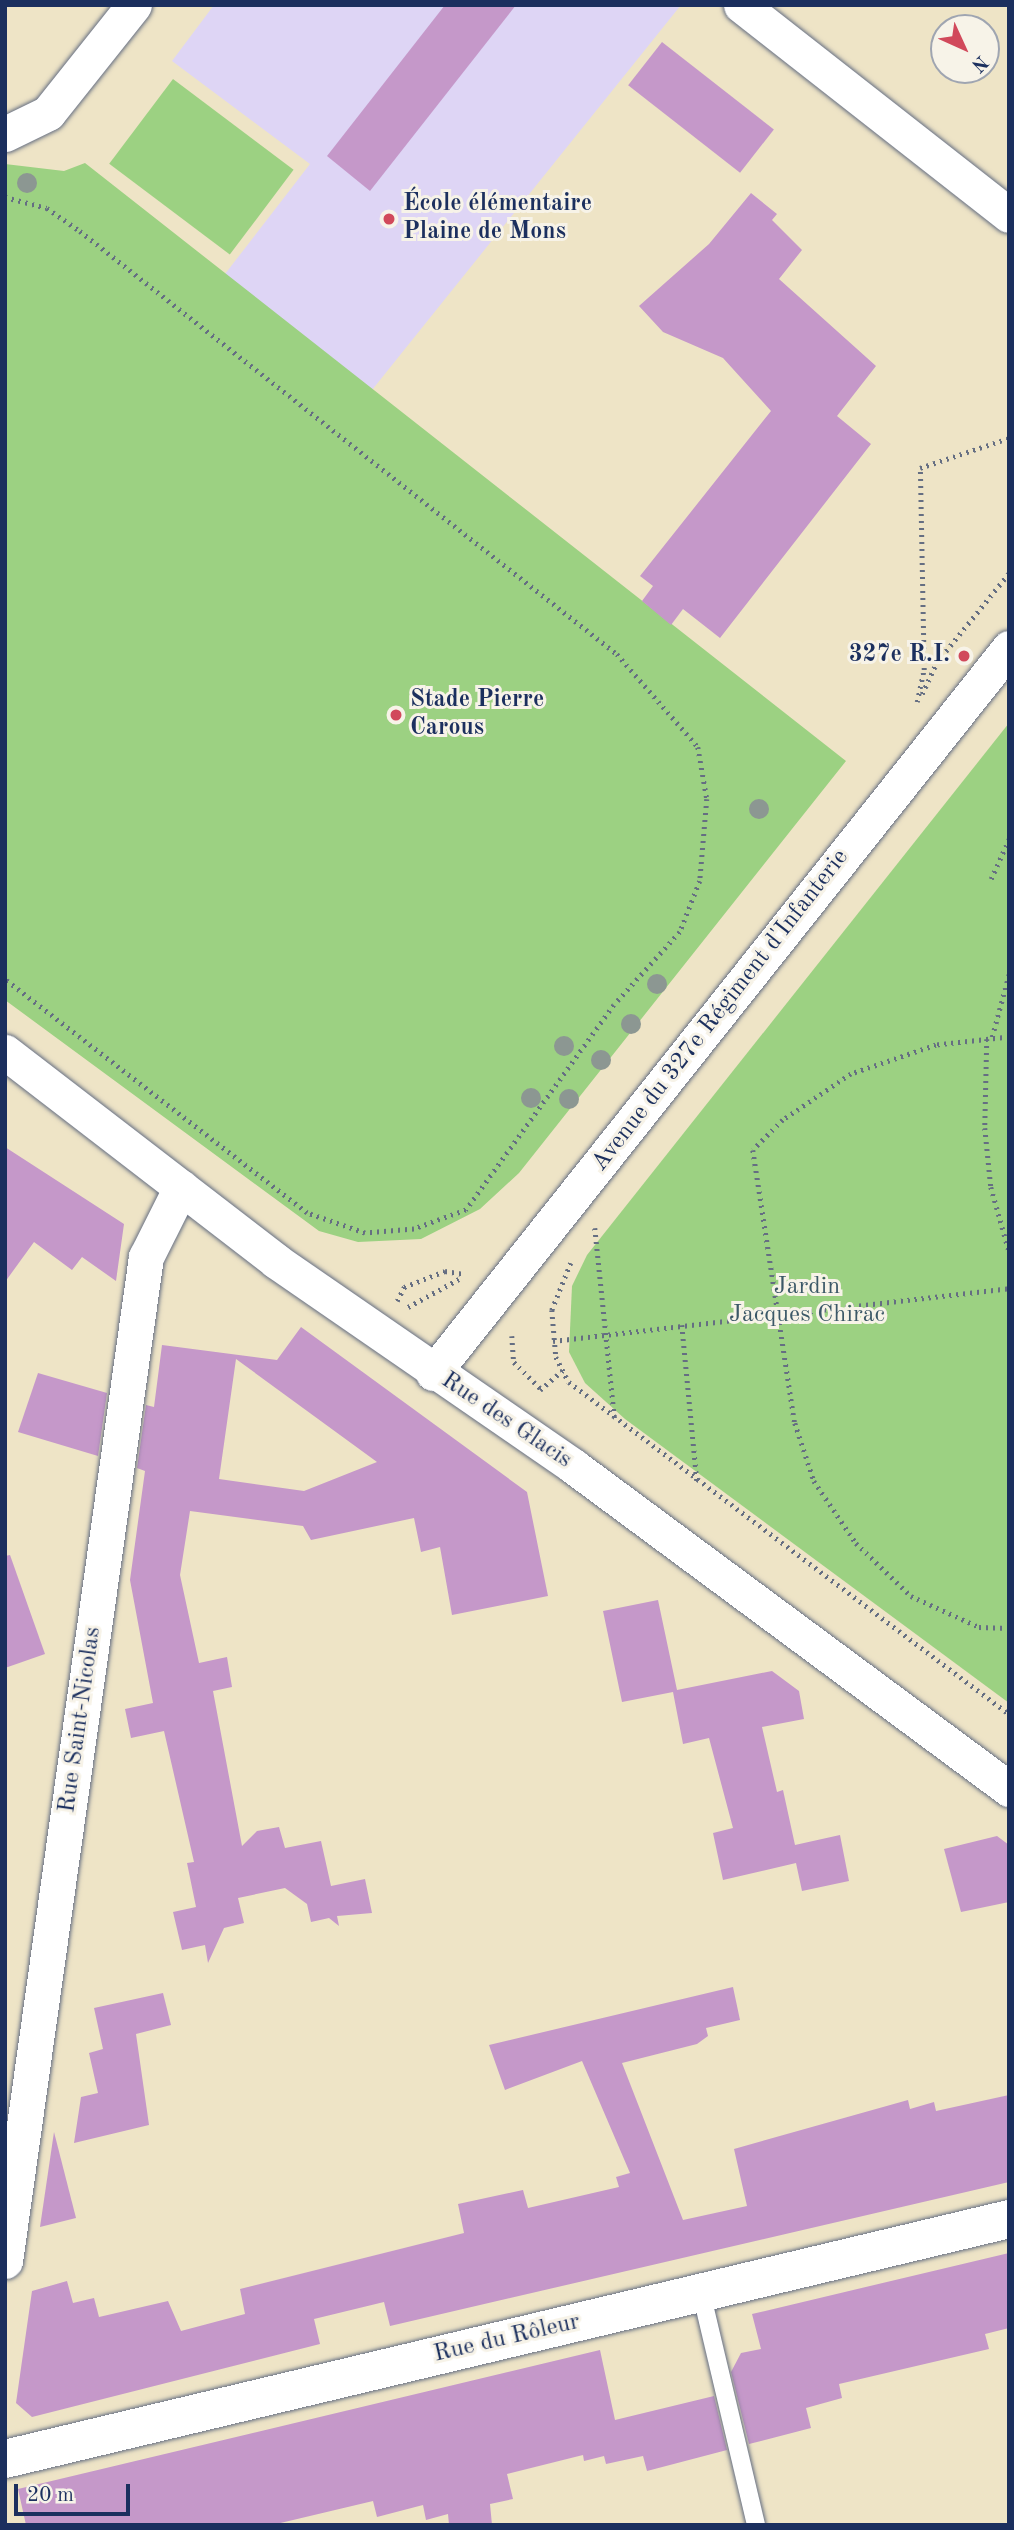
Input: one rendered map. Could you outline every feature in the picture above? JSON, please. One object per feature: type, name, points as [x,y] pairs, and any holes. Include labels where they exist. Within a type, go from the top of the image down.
[{"type":"street","points":[[5,134],[48,113],[134,5]]},
{"type":"street","points":[[741,5],[1009,215]]},
{"type":"street","name":"Avenue du 327e Régiment d'Infanterie","points":[[433,1373],[1009,648]]},
{"type":"street","name":"Rue des Glacis","points":[[5,1052],[377,1335],[573,1465],[1009,1788]]},
{"type":"street","name":"Rue Saint-Nicolas","points":[[5,2260],[146,1257],[181,1187]]},
{"type":"street","name":"Rue du Rôleur","points":[[5,2459],[1009,2219]]},
{"type":"lane","points":[[701,2292],[756,2525]]},
{"type":"path","points":[[5,197],[47,208],[80,231],[617,654],[698,747],[706,799],[700,881],[680,932],[614,1005],[466,1210],[414,1229],[365,1233],[307,1213],[5,980]]},
{"type":"path","points":[[916,708],[924,670],[920,468],[1009,438]]},
{"type":"path","points":[[991,879],[1009,839]]},
{"type":"path","points":[[1009,974],[990,1038],[989,1164],[1009,1251]]},
{"type":"path","points":[[1009,1037],[936,1045],[851,1074],[783,1120],[753,1150],[794,1423],[814,1481],[856,1543],[911,1596],[979,1627],[1009,1628]]},
{"type":"path","points":[[587,1239],[603,1217]]},
{"type":"path","points":[[595,1228],[615,1422]]},
{"type":"path","points":[[580,1250],[558,1283],[553,1341],[563,1370],[615,1422],[1009,1714]]},
{"type":"path","points":[[377,1335],[404,1287],[445,1271],[467,1274]]},
{"type":"path","points":[[553,1341],[1009,1288]]},
{"type":"path","points":[[682,1325],[697,1482]]},
{"type":"path","points":[[541,1389],[563,1370]]},
{"type":"shaded area","name":"École élémentaire Plaine de Mons","points":[[214,5],[681,5],[372,390],[225,274],[310,164],[172,61]]},
{"type":"green space","points":[[173,79],[294,170],[230,255],[109,164]]},
{"type":"green space","name":"Stade Pierre Carous","points":[[85,163],[846,761],[519,1173],[480,1209],[421,1239],[358,1242],[319,1231],[5,1000],[5,164],[64,171]]},
{"type":"green space","name":"Jardin Jacques Chirac","points":[[1009,723],[1009,1703],[625,1419],[585,1383],[569,1352],[572,1286],[587,1255]]},
{"type":"building","points":[[445,5],[516,5],[370,191],[327,156]]},
{"type":"building","points":[[662,42],[774,129],[740,173],[628,85]]},
{"type":"building","points":[[751,193],[777,214],[772,220],[802,250],[779,279],[876,366],[837,416],[871,444],[720,638],[683,609],[671,625],[642,601],[653,586],[640,576],[771,411],[723,358],[663,332],[639,306],[709,244]]},
{"type":"building","points":[[5,1147],[124,1224],[116,1281],[82,1257],[72,1270],[34,1242],[5,1282]]},
{"type":"building","points":[[301,1327],[527,1492],[548,1596],[452,1615],[440,1547],[421,1552],[414,1518],[311,1540],[303,1526],[190,1511],[180,1575],[199,1663],[227,1657],[232,1687],[213,1691],[242,1846],[257,1831],[279,1827],[285,1848],[321,1841],[331,1886],[365,1879],[372,1913],[337,1916],[339,1926],[329,1918],[311,1922],[307,1904],[285,1888],[238,1898],[244,1923],[224,1928],[208,1963],[205,1945],[182,1950],[173,1912],[196,1907],[187,1863],[194,1862],[164,1731],[131,1738],[125,1709],[153,1703],[130,1580],[145,1471],[137,1468],[146,1405],[154,1407],[162,1345],[277,1360]],"holes":[[[236,1359],[377,1462],[304,1491],[219,1479]]]},
{"type":"building","points":[[38,1373],[107,1393],[98,1456],[18,1432]]},
{"type":"building","points":[[10,1555],[45,1654],[5,1668],[5,1556]]},
{"type":"building","points":[[658,1600],[677,1690],[772,1671],[799,1691],[804,1719],[762,1727],[777,1792],[783,1790],[795,1845],[840,1835],[849,1881],[802,1891],[796,1863],[723,1880],[713,1833],[733,1828],[709,1738],[683,1744],[673,1692],[622,1702],[603,1611]]},
{"type":"building","points":[[997,1836],[1009,1845],[1009,1902],[961,1912],[944,1849]]},
{"type":"building","points":[[733,1987],[740,2020],[706,2028],[708,2036],[697,2044],[622,2063],[683,2220],[747,2206],[734,2149],[908,2100],[910,2109],[934,2102],[936,2111],[1009,2095],[1009,2182],[390,2326],[384,2302],[314,2319],[320,2344],[32,2417],[16,2403],[32,2291],[67,2281],[73,2303],[94,2298],[99,2317],[168,2301],[181,2331],[245,2314],[240,2289],[464,2233],[458,2204],[523,2190],[528,2208],[619,2187],[616,2177],[630,2173],[582,2061],[505,2090],[489,2045]]},
{"type":"building","points":[[163,1993],[171,2025],[136,2034],[149,2125],[74,2143],[81,2097],[98,2093],[89,2053],[103,2049],[94,2008]]},
{"type":"building","points":[[54,2132],[76,2218],[40,2227]]},
{"type":"building","points":[[1009,2253],[1009,2328],[985,2334],[989,2349],[839,2384],[842,2398],[806,2408],[811,2428],[749,2444],[731,2372],[741,2353],[761,2349],[752,2314]]},
{"type":"building","points":[[600,2350],[615,2420],[714,2396],[727,2450],[647,2471],[643,2456],[606,2464],[604,2456],[584,2461],[583,2455],[507,2474],[513,2499],[490,2504],[492,2525],[449,2525],[448,2514],[426,2520],[423,2505],[377,2517],[373,2501],[272,2525],[26,2525],[18,2489]]},
{"type":"place","name":"École élémentaire Plaine de Mons","points":[[389,219]]},
{"type":"place","name":"327e R.I.","points":[[964,656]]},
{"type":"place","name":"Stade Pierre Carous","points":[[396,715]]}]
